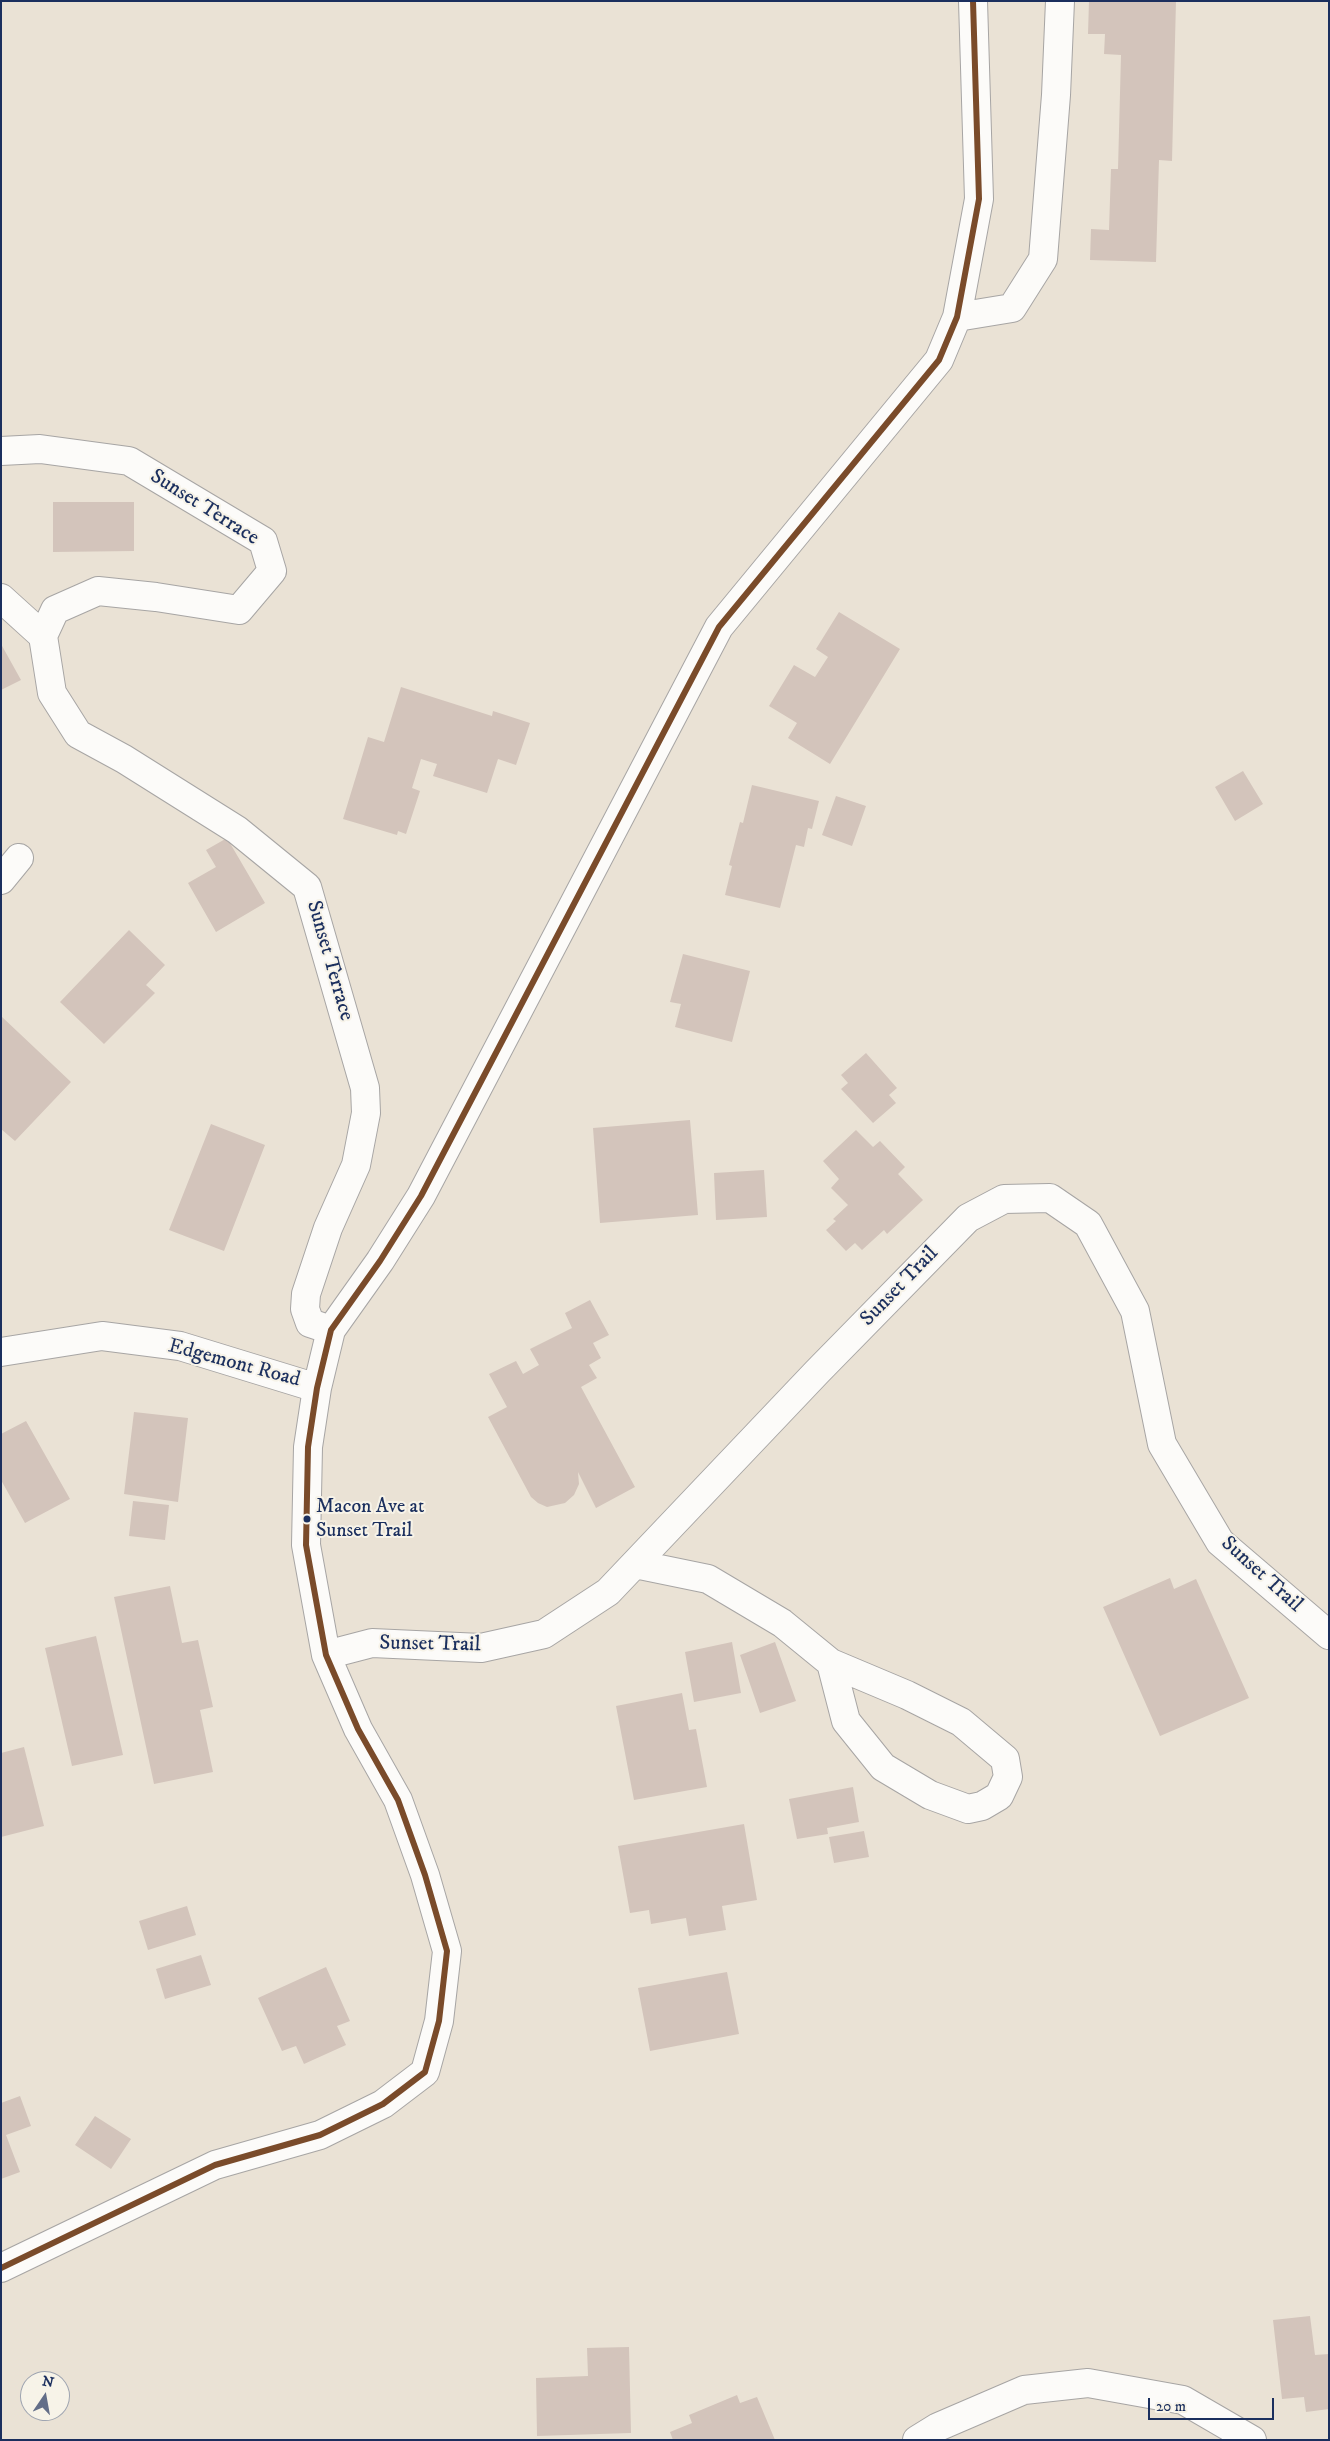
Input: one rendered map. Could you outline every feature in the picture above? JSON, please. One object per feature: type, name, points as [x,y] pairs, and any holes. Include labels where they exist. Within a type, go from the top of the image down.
[{"type":"street","points":[[1,2268],[215,2165],[320,2135],[383,2104],[424,2072],[439,2021],[447,1951],[425,1875],[398,1800],[358,1729],[326,1655],[306,1545],[308,1447],[317,1388],[331,1330],[380,1261],[421,1196],[719,627],[940,360],[957,317],[980,199],[973,1]]},
{"type":"street","points":[[957,317],[1012,308],[1043,259],[1056,95],[1060,1]]},
{"type":"street","name":"Sunset Terrace","points":[[1,451],[40,449],[128,461],[262,541],[272,571],[239,610],[156,597],[98,591],[56,610],[43,636],[52,693],[78,734],[124,758],[237,830],[307,887],[365,1088],[366,1113],[356,1165],[328,1228],[306,1294],[305,1309],[310,1323],[331,1330]]},
{"type":"street","points":[[1,598],[43,636]]},
{"type":"street","points":[[1,880],[19,858]]},
{"type":"street","name":"Sunset Trail","points":[[326,1655],[372,1643],[481,1648],[544,1634],[608,1592],[817,1372],[968,1218],[1004,1199],[1050,1198],[1088,1224],[1135,1311],[1162,1444],[1220,1542],[1329,1635]]},
{"type":"street","name":"Edgemont Road","points":[[1,1352],[102,1336],[180,1346],[317,1388]]},
{"type":"street","points":[[635,1564],[708,1580],[782,1623],[831,1664],[907,1695],[960,1722],[1004,1759],[1008,1778],[999,1796],[982,1806],[968,1809],[930,1795],[882,1767],[846,1721],[831,1664]]},
{"type":"street","points":[[917,2440],[938,2426],[1024,2390],[1088,2383],[1183,2400],[1252,2440]]},
{"type":"building","points":[[1089,1],[1176,1],[1172,161],[1159,160],[1156,262],[1090,260],[1091,229],[1109,230],[1111,169],[1118,169],[1121,55],[1104,54],[1105,34],[1088,34]]},
{"type":"building","points":[[53,502],[134,502],[134,551],[53,552]]},
{"type":"building","points":[[839,612],[900,649],[830,764],[788,738],[797,723],[769,706],[794,665],[815,677],[828,657],[816,649]]},
{"type":"building","points":[[1,644],[21,680],[1,690]]},
{"type":"building","points":[[401,687],[492,716],[493,711],[530,723],[516,765],[498,759],[487,793],[433,776],[437,764],[421,759],[412,788],[420,791],[406,834],[398,831],[397,835],[343,819],[368,737],[384,742]]},
{"type":"building","points":[[1243,771],[1263,804],[1235,821],[1215,787]]},
{"type":"building","points":[[752,785],[819,801],[812,829],[808,828],[804,847],[796,845],[780,908],[725,895],[732,866],[729,865],[740,822],[743,823]]},
{"type":"building","points":[[836,796],[866,806],[852,846],[822,835]]},
{"type":"building","points":[[227,838],[265,903],[216,932],[188,883],[216,867],[206,850]]},
{"type":"building","points":[[129,930],[165,965],[146,985],[155,993],[104,1044],[60,1002]]},
{"type":"building","points":[[683,954],[750,971],[732,1042],[675,1027],[681,1004],[670,1002]]},
{"type":"building","points":[[1,1016],[71,1082],[15,1141],[1,1129]]},
{"type":"building","points":[[866,1053],[897,1088],[889,1095],[896,1103],[873,1123],[841,1089],[848,1083],[841,1075]]},
{"type":"building","points":[[690,1120],[698,1215],[600,1223],[593,1128]]},
{"type":"building","points":[[211,1124],[265,1145],[224,1251],[169,1230]]},
{"type":"building","points":[[856,1130],[873,1147],[880,1141],[905,1167],[898,1174],[923,1200],[887,1234],[884,1230],[862,1250],[855,1243],[846,1251],[826,1230],[836,1221],[833,1219],[848,1205],[831,1188],[839,1179],[823,1161]]},
{"type":"building","points":[[764,1170],[767,1217],[716,1220],[714,1173]]},
{"type":"building","points":[[590,1300],[609,1335],[593,1343],[601,1358],[589,1365],[597,1378],[581,1387],[635,1487],[596,1508],[578,1472],[579,1484],[574,1495],[565,1503],[547,1507],[531,1497],[488,1417],[507,1407],[489,1374],[516,1361],[523,1374],[539,1365],[530,1349],[572,1328],[565,1313]]},
{"type":"building","points":[[134,1412],[188,1418],[178,1502],[124,1494]]},
{"type":"building","points":[[26,1421],[70,1499],[25,1523],[1,1480],[1,1434]]},
{"type":"building","points":[[133,1501],[169,1505],[165,1540],[129,1536]]},
{"type":"building","points":[[1170,1578],[1174,1589],[1196,1579],[1249,1698],[1160,1736],[1103,1607]]},
{"type":"building","points":[[170,1586],[182,1643],[198,1640],[213,1707],[200,1710],[213,1772],[154,1784],[114,1597]]},
{"type":"building","points":[[96,1636],[123,1755],[72,1766],[45,1648]]},
{"type":"building","points":[[732,1642],[741,1693],[694,1702],[685,1652]]},
{"type":"building","points":[[775,1642],[796,1701],[760,1713],[740,1655]]},
{"type":"building","points":[[682,1693],[689,1730],[696,1729],[707,1787],[634,1800],[616,1706]]},
{"type":"building","points":[[24,1747],[44,1826],[1,1837],[1,1753]]},
{"type":"building","points":[[853,1787],[859,1822],[827,1828],[828,1834],[797,1839],[789,1799]]},
{"type":"building","points":[[744,1824],[757,1900],[722,1906],[726,1930],[689,1936],[686,1918],[651,1924],[649,1910],[630,1913],[618,1846]]},
{"type":"building","points":[[864,1831],[869,1857],[834,1863],[829,1837]]},
{"type":"building","points":[[187,1906],[196,1935],[148,1950],[139,1921]]},
{"type":"building","points":[[201,1955],[211,1985],[165,1999],[156,1969]]},
{"type":"building","points":[[326,1967],[350,2021],[337,2026],[346,2045],[304,2064],[296,2046],[282,2051],[258,1998]]},
{"type":"building","points":[[727,1972],[739,2034],[650,2051],[638,1988]]},
{"type":"building","points":[[20,2096],[31,2126],[6,2135],[20,2172],[1,2179],[1,2103]]},
{"type":"building","points":[[95,2116],[131,2139],[111,2169],[75,2145]]},
{"type":"building","points":[[1310,2316],[1315,2355],[1329,2354],[1329,2409],[1306,2412],[1304,2397],[1282,2399],[1273,2320]]},
{"type":"building","points":[[629,2347],[631,2433],[537,2436],[536,2378],[588,2376],[587,2348]]},
{"type":"building","points":[[737,2395],[740,2403],[757,2397],[775,2440],[673,2440],[670,2432],[692,2423],[689,2415]]},
{"type":"transit line","points":[[1,2268],[215,2165],[320,2135],[383,2104],[425,2072],[439,2021],[447,1951],[425,1875],[398,1800],[358,1729],[326,1655],[306,1545],[308,1447],[317,1388],[331,1330],[380,1261],[421,1196],[719,627],[939,360],[957,317],[979,199],[973,1]]},
{"type":"place","name":"Macon Ave at Sunset Trail","points":[[307,1519]]}]
